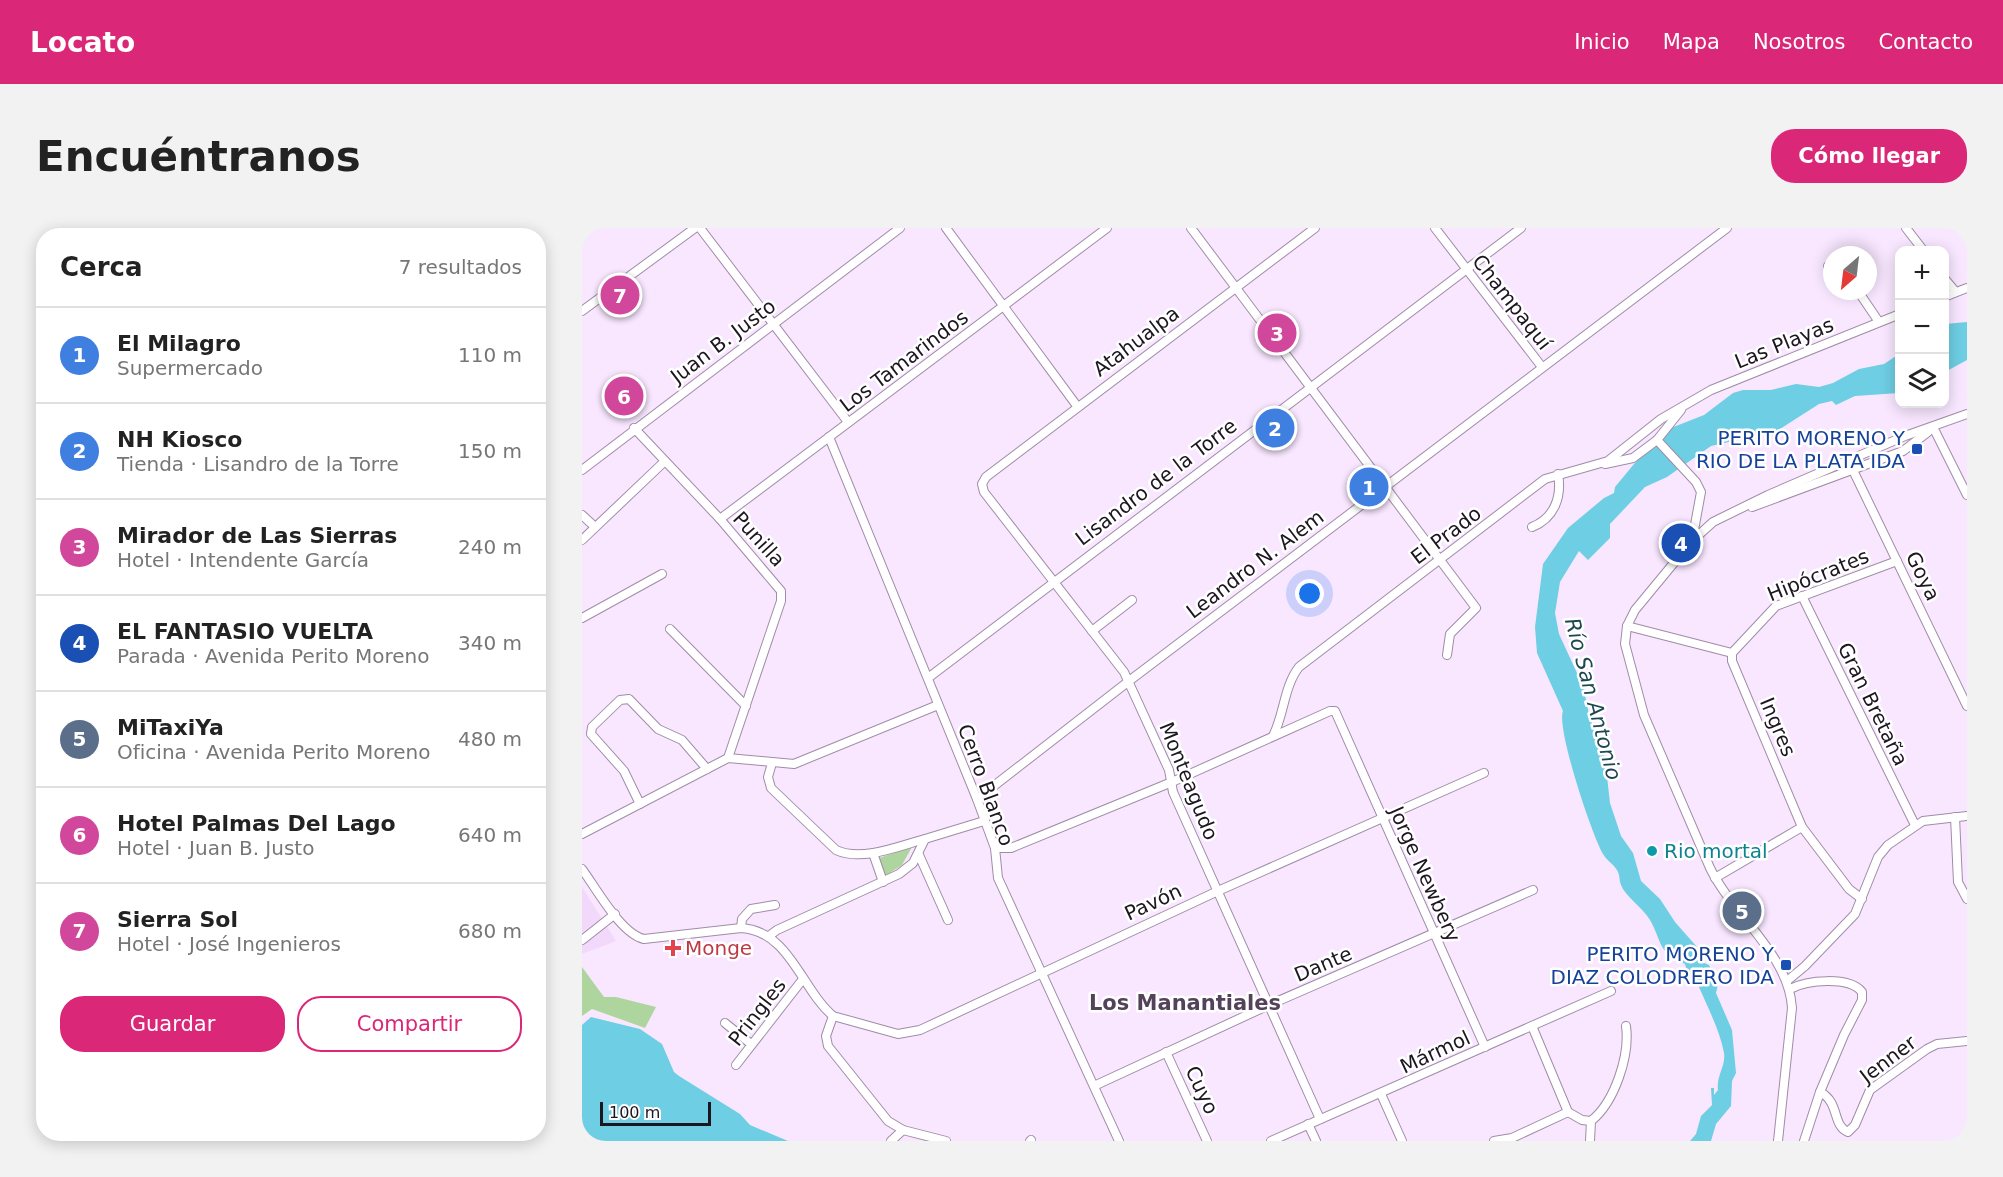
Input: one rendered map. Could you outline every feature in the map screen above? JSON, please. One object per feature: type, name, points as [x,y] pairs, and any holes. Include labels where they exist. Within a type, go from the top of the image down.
[{"type":"street","points":[[582,311],[698,228],[848,422]]},
{"type":"street","name":"Juan B. Justo","points":[[582,470],[634,428],[900,228]]},
{"type":"street","points":[[946,228],[1077,406]]},
{"type":"street","name":"Los Tamarindos","points":[[720,519],[1107,228]]},
{"type":"street","points":[[1191,228],[1476,608],[1450,634],[1447,655]]},
{"type":"street","name":"Atahualpa","points":[[982,484],[986,477],[1077,406],[1314,228]]},
{"type":"street","name":"Champaquí","points":[[1435,228],[1542,367]]},
{"type":"street","name":"Lisandro de la Torre","points":[[928,678],[1521,228]]},
{"type":"street","name":"Leandro N. Alem","points":[[977,799],[1129,681],[1727,228]]},
{"type":"street","points":[[1906,228],[1920,246]]},
{"type":"street","points":[[1949,284],[1955,291]]},
{"type":"street","points":[[1949,294],[1967,288]]},
{"type":"street","points":[[1864,300],[1879,322]]},
{"type":"street","name":"Las Playas","points":[[1684,406],[1711,390],[1895,316]]},
{"type":"street","points":[[1597,466],[1633,458],[1657,440],[1684,406]]},
{"type":"street","name":"El Prado","points":[[1272,736],[1280,721],[1291,681],[1299,667],[1545,479],[1597,466],[1614,457],[1661,419],[1684,406]]},
{"type":"street","points":[[1778,1141],[1792,1008],[1788,985],[1715,878],[1648,726],[1625,644],[1627,626],[1635,610],[1705,527],[1768,495],[1967,414]]},
{"type":"street","points":[[1740,510],[1770,502],[1903,451],[1934,427]]},
{"type":"street","points":[[1934,427],[1967,495]]},
{"type":"street","points":[[582,540],[665,461],[634,428]]},
{"type":"street","name":"Cerro Blanco","points":[[829,437],[977,799],[995,848],[998,878],[1119,1141]]},
{"type":"street","points":[[1657,440],[1696,482],[1701,492],[1692,541]]},
{"type":"street","name":"Punilla","points":[[665,461],[778,585],[782,595],[728,758]]},
{"type":"street","name":"Goya","points":[[1848,462],[1967,706]]},
{"type":"street","points":[[1532,527],[1546,519],[1553,510],[1560,486],[1558,474]]},
{"type":"street","name":"Monteagudo","points":[[982,484],[984,492],[1129,681],[1172,782],[1173,792],[1320,1119]]},
{"type":"street","points":[[582,514],[595,527]]},
{"type":"street","name":"Hipócrates","points":[[1732,653],[1776,606],[1897,561]]},
{"type":"street","points":[[582,618],[662,574]]},
{"type":"street","name":"Gran Bretaña","points":[[1802,596],[1915,825]]},
{"type":"street","points":[[1092,631],[1132,600]]},
{"type":"street","points":[[1627,626],[1732,653]]},
{"type":"street","points":[[670,629],[746,706]]},
{"type":"street","name":"Ingres","points":[[1732,653],[1732,661],[1802,827],[1849,889],[1862,899]]},
{"type":"street","points":[[640,804],[624,771],[591,734],[592,727],[620,700],[629,699],[658,729],[682,740],[707,769]]},
{"type":"street","points":[[582,834],[728,758],[794,764],[938,705]]},
{"type":"street","name":"Jorge Newbery","points":[[1288,729],[1330,711],[1338,714],[1381,818],[1485,1047]]},
{"type":"street","points":[[995,848],[1011,848],[1172,782],[1288,729],[1280,721]]},
{"type":"street","points":[[772,763],[768,777],[771,788],[836,850],[873,852],[984,821]]},
{"type":"street","name":"Pavón","points":[[833,1016],[898,1034],[909,1033],[1218,891],[1484,773]]},
{"type":"street","points":[[1788,985],[1851,919],[1862,899],[1880,853],[1923,821],[1967,816]]},
{"type":"street","points":[[1955,817],[1957,876],[1967,899]]},
{"type":"street","points":[[1715,878],[1802,827]]},
{"type":"street","points":[[769,936],[777,930],[905,870],[919,855],[925,839]]},
{"type":"street","points":[[873,852],[883,882]]},
{"type":"street","points":[[919,855],[948,920]]},
{"type":"street","points":[[582,869],[631,933],[644,939],[741,928],[769,936],[779,944],[803,979],[833,1016],[826,1036],[828,1046],[888,1121],[903,1130],[946,1141]]},
{"type":"street","name":"Dante","points":[[1094,1086],[1269,1005],[1533,890]]},
{"type":"street","points":[[741,928],[742,919],[751,909],[775,905]]},
{"type":"street","points":[[582,940],[615,914]]},
{"type":"street","name":"Pringles","points":[[736,1065],[803,979]]},
{"type":"street","points":[[1788,985],[1848,983],[1862,992],[1862,1000],[1844,1035],[1820,1092],[1804,1141]]},
{"type":"street","name":"Mármol","points":[[1271,1141],[1381,1095],[1611,990]]},
{"type":"street","points":[[725,1023],[752,1044]]},
{"type":"street","points":[[1532,1026],[1568,1112],[1591,1121]]},
{"type":"street","points":[[1591,1121],[1599,1115],[1625,1061],[1628,1047],[1626,1026]]},
{"type":"street","name":"Jenner","points":[[1820,1092],[1831,1099],[1840,1127],[1848,1132],[1855,1125],[1870,1090],[1932,1046],[1967,1041]]},
{"type":"street","name":"Cuyo","points":[[1166,1052],[1207,1141]]},
{"type":"street","points":[[1381,1095],[1402,1141]]},
{"type":"street","points":[[1494,1141],[1512,1138],[1568,1112]]},
{"type":"street","points":[[1590,1141],[1591,1121]]},
{"type":"street","points":[[1308,1124],[1316,1141]]},
{"type":"street","points":[[891,1141],[903,1130]]},
{"type":"shaded area","points":[[582,887],[616,941],[582,954]]},
{"type":"green space","points":[[912,847],[902,865],[885,876],[879,858]]},
{"type":"green space","points":[[582,967],[604,997],[616,997],[656,1007],[645,1028],[592,1009],[582,1016]]},
{"type":"water","points":[[1967,322],[1967,360],[1949,370],[1949,354],[1949,324]]},
{"type":"water","name":"Río San Antonio","points":[[1895,357],[1895,393],[1855,396],[1836,405],[1832,401],[1819,404],[1777,431],[1711,446],[1667,477],[1645,487],[1610,524],[1610,538],[1588,560],[1579,551],[1560,582],[1555,613],[1559,634],[1583,686],[1589,714],[1605,759],[1610,803],[1621,836],[1633,853],[1641,881],[1660,899],[1675,922],[1697,947],[1702,962],[1709,965],[1718,985],[1716,993],[1732,1030],[1736,1073],[1732,1081],[1731,1106],[1716,1124],[1711,1141],[1690,1141],[1696,1134],[1701,1116],[1712,1105],[1711,1088],[1714,1088],[1714,1095],[1718,1090],[1718,1080],[1724,1062],[1722,1045],[1697,984],[1685,964],[1665,951],[1650,920],[1623,889],[1618,872],[1603,854],[1591,826],[1570,759],[1562,721],[1563,711],[1537,653],[1535,627],[1543,564],[1568,528],[1604,498],[1614,493],[1615,487],[1634,464],[1671,428],[1704,415],[1733,393],[1743,390],[1771,390],[1796,384],[1819,387],[1833,383],[1859,369],[1884,364]]},
{"type":"water","points":[[591,1017],[640,1029],[662,1044],[674,1072],[679,1076],[740,1114],[750,1125],[788,1141],[582,1141],[582,1025]]},
{"type":"place","name":"Sierra Sol","points":[[620,295]]},
{"type":"place","name":"Mirador de Las Sierras","points":[[1277,333]]},
{"type":"place","name":"Hotel Palmas Del Lago","points":[[624,396]]},
{"type":"place","name":"NH Kiosco","points":[[1275,428]]},
{"type":"place","name":"PERITO MORENO Y RIO DE LA PLATA IDA","points":[[1917,449]]},
{"type":"place","name":"El Milagro","points":[[1369,487]]},
{"type":"place","name":"EL FANTASIO VUELTA","points":[[1681,543]]},
{"type":"place","name":"Rio mortal","points":[[1652,851]]},
{"type":"place","name":"MiTaxiYa","points":[[1742,911]]},
{"type":"place","name":"Monge","points":[[673,948]]},
{"type":"place","name":"PERITO MORENO Y DIAZ COLODRERO IDA","points":[[1786,965]]},
{"type":"district","name":"Los Manantiales","points":[[1185,1003]]}]
